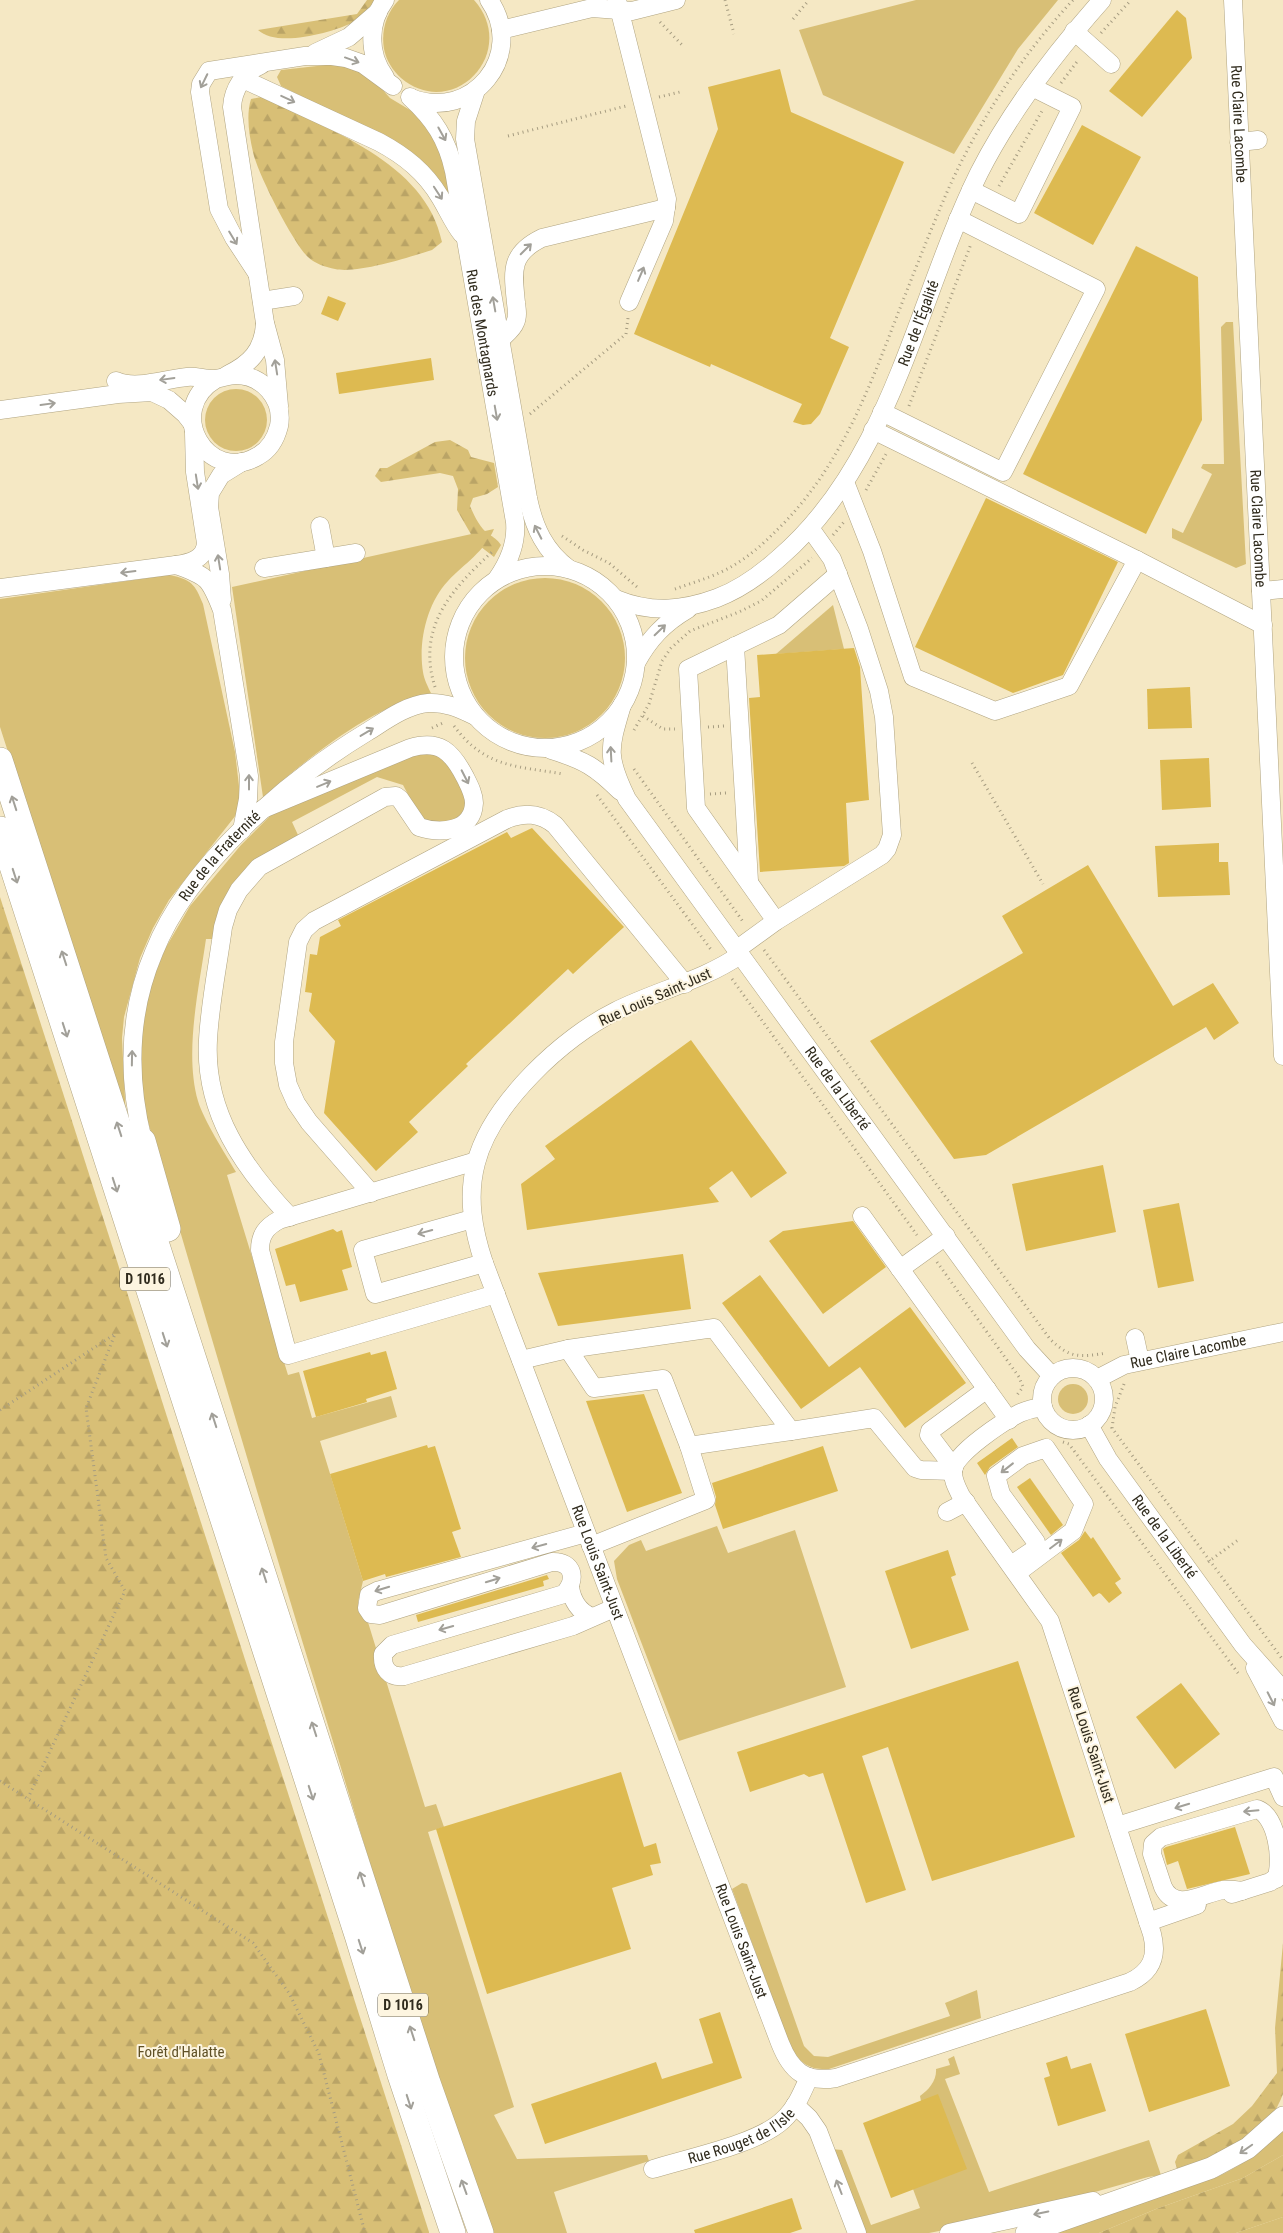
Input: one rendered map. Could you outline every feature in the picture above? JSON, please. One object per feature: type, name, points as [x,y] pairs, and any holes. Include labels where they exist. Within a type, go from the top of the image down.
[{"type":"highway","name":"D 1016","points":[[0,760],[428,2083],[481,2233]]},
{"type":"highway","name":"D 1016","points":[[0,829],[354,1926],[403,2084],[453,2233]]},
{"type":"highway","points":[[143,1140],[168,1227],[177,1308]]},
{"type":"main road","points":[[1026,2233],[1211,2168],[1237,2155],[1258,2140],[1283,2117]]},
{"type":"street","points":[[305,56],[346,58],[369,68],[410,97],[430,103],[458,100],[476,90],[486,81],[497,63],[501,44],[501,30],[498,16],[489,0]]},
{"type":"street","points":[[501,30],[592,8],[619,6],[638,9],[676,0]]},
{"type":"street","name":"Rue de l'Égalité","points":[[616,599],[634,606],[653,609],[687,608],[732,592],[754,579],[792,547],[810,528],[846,482],[882,412],[958,219],[971,190],[998,140],[1032,87],[1074,32],[1102,0]]},
{"type":"street","name":"Rue Claire Lacombe","points":[[1232,0],[1239,142],[1254,278],[1267,538],[1261,591],[1277,808],[1283,1056]]},
{"type":"street","points":[[257,272],[234,238],[219,209],[200,92],[201,84],[210,72],[264,64],[305,56],[324,50],[349,37],[382,6]]},
{"type":"street","points":[[382,6],[372,33],[374,55],[379,68],[393,86]]},
{"type":"street","points":[[619,6],[665,187],[666,208],[664,221],[629,302]]},
{"type":"street","points":[[1074,32],[1111,64]]},
{"type":"street","points":[[242,830],[248,799],[249,776],[222,610],[220,574],[209,507],[210,492],[221,475],[245,461],[260,455],[272,443],[278,428],[279,412],[275,360],[265,323],[232,107],[235,93],[243,79],[250,71],[264,64]]},
{"type":"street","points":[[243,79],[401,154],[426,177],[442,199],[454,224],[466,238]]},
{"type":"street","points":[[971,190],[1019,214],[1072,107],[1032,87]]},
{"type":"street","name":"Rue des Montagnards","points":[[476,90],[466,121],[465,139],[534,524],[549,550],[569,569]]},
{"type":"street","name":"Rue des Montagnards","points":[[410,97],[432,120],[448,146],[466,238],[515,522],[513,548],[507,564],[497,579]]},
{"type":"street","points":[[1239,142],[1258,140]]},
{"type":"street","points":[[500,340],[515,324],[517,314],[513,270],[520,255],[532,243],[542,238],[666,208]]},
{"type":"street","points":[[882,412],[1003,472],[1096,289],[958,219]]},
{"type":"street","points":[[262,302],[294,296]]},
{"type":"street","points":[[0,588],[176,566],[200,556],[206,548],[195,472],[193,407],[207,385],[245,366],[256,354],[262,342],[265,323]]},
{"type":"street","points":[[116,381],[131,384],[189,376],[221,378],[248,376],[262,384],[273,396],[279,412]]},
{"type":"street","points":[[0,410],[118,394],[152,392],[169,400],[193,428],[202,447],[214,457],[229,462],[245,461]]},
{"type":"street","points":[[873,430],[1137,560],[1263,625]]},
{"type":"street","points":[[846,482],[872,551],[913,677],[995,711],[1069,686],[1137,560]]},
{"type":"street","points":[[320,526],[326,558]]},
{"type":"street","name":"Rue Louis Saint-Just","points":[[810,528],[832,559],[864,643],[883,706],[892,835],[887,849],[882,855],[776,921],[723,966],[685,984],[644,998],[605,1017],[584,1030],[549,1057],[521,1087],[487,1135],[476,1161],[471,1193],[472,1219],[484,1263],[785,2055],[795,2069],[810,2078],[819,2080],[836,2078],[1139,1977],[1150,1967],[1155,1953],[1155,1945],[1148,1922],[1050,1621],[966,1502],[956,1486],[953,1469],[929,1435],[930,1431],[987,1389]]},
{"type":"street","points":[[264,568],[286,557],[326,558],[356,553]]},
{"type":"street","points":[[176,566],[206,578],[215,591],[222,610]]},
{"type":"street","points":[[549,566],[569,569],[595,580],[616,599],[627,617],[635,644],[636,665],[631,686],[622,705],[610,721],[593,735],[574,744],[546,748],[526,747],[507,740],[489,730],[474,716],[463,698],[456,678],[453,657],[454,643],[460,622],[471,604],[485,588],[497,579],[528,567],[549,566]]},
{"type":"street","points":[[776,921],[696,808],[688,669],[779,625],[838,574]]},
{"type":"street","points":[[1261,591],[1283,589]]},
{"type":"street","name":"Rue de l'Égalité","points":[[636,665],[652,637],[687,608]]},
{"type":"street","points":[[735,646],[749,882]]},
{"type":"street","name":"Rue de la Fraternité","points":[[143,1140],[134,1099],[132,1060],[138,999],[147,968],[162,934],[181,902],[204,872],[263,809],[312,769],[374,728],[421,704],[440,703],[459,708],[474,716]]},
{"type":"street","name":"Rue de la Liberté","points":[[622,705],[613,734],[610,755],[614,771],[627,799]]},
{"type":"street","points":[[263,809],[410,748],[433,745],[446,750],[457,762],[471,790],[474,804],[473,811],[464,823],[451,830],[436,832],[419,828],[396,796],[384,797],[259,867],[246,881],[228,910],[223,927],[208,1034],[208,1063],[211,1088],[223,1124],[243,1162],[264,1190],[290,1217]]},
{"type":"street","name":"Rue de la Liberté","points":[[546,748],[576,758],[592,766],[627,799],[1027,1349],[1052,1376]]},
{"type":"street","points":[[371,1193],[301,1111],[292,1094],[286,1074],[284,1042],[298,942],[304,930],[314,921],[507,819],[524,814],[534,815],[549,820],[555,825],[685,984]]},
{"type":"street","points":[[476,1161],[279,1220],[268,1227],[261,1237],[260,1250],[288,1355],[496,1294]]},
{"type":"street","points":[[862,1216],[1009,1420]]},
{"type":"street","points":[[472,1219],[362,1250],[375,1294],[484,1263]]},
{"type":"street","points":[[900,1269],[946,1236]]},
{"type":"street","points":[[520,1360],[568,1349],[714,1328],[791,1431]]},
{"type":"street","name":"Rue Claire Lacombe","points":[[1097,1379],[1132,1363],[1283,1332]]},
{"type":"street","points":[[1132,1363],[1135,1338]]},
{"type":"street","points":[[568,1349],[594,1388],[663,1378],[689,1446],[706,1500],[588,1540],[377,1590],[369,1595],[367,1608],[371,1614],[380,1615],[552,1562],[564,1564],[570,1570],[573,1578],[570,1587],[564,1594],[392,1644],[384,1654],[385,1668],[390,1674],[397,1677],[572,1626],[614,1608]]},
{"type":"street","points":[[689,1446],[874,1418],[915,1468],[921,1470],[953,1469],[961,1454],[1009,1420],[1034,1408],[1043,1388],[1052,1376],[1064,1369],[1072,1367],[1086,1370],[1097,1379],[1103,1392],[1103,1406],[1096,1419],[1089,1425],[1075,1430],[1061,1427],[1034,1408]]},
{"type":"street","name":"Rue de la Liberté","points":[[1089,1425],[1108,1459],[1243,1645],[1283,1690]]},
{"type":"street","points":[[1046,1448],[1084,1504],[1073,1531],[1014,1569],[1035,1549],[1036,1542],[1001,1494],[996,1476],[1023,1456],[1046,1448]]},
{"type":"street","points":[[948,1512],[966,1502]]},
{"type":"street","points":[[570,1587],[572,1596],[582,1611],[592,1616]]},
{"type":"street","name":"Rue de la Liberté","points":[[1243,1645],[1283,1721]]},
{"type":"street","points":[[1117,1826],[1274,1777],[1283,1797]]},
{"type":"street","points":[[1148,1922],[1242,1890],[1279,1876],[1279,1850],[1268,1819],[1262,1811],[1257,1809],[1161,1837],[1153,1844],[1152,1854],[1164,1887],[1166,1892],[1175,1900],[1186,1900],[1224,1890],[1242,1890]]},
{"type":"street","name":"Rue Rouget de l'Isle","points":[[653,2169],[726,2148],[765,2133],[784,2120],[810,2078]]},
{"type":"street","points":[[795,2105],[810,2118],[818,2131],[857,2233]]},
{"type":"street","points":[[948,2233],[1157,2187]]},
{"type":"path","points":[[725,0],[734,34]]},
{"type":"path","points":[[793,19],[809,0]]},
{"type":"path","points":[[670,591],[737,564],[786,522],[826,472],[840,449],[866,397],[928,235],[975,136],[1008,84],[1073,0]]},
{"type":"path","points":[[508,136],[680,92]]},
{"type":"path","points":[[526,418],[626,334],[629,302]]},
{"type":"path","points":[[559,532],[583,550],[610,564],[637,588],[645,591]]},
{"type":"path","points":[[495,549],[452,592],[437,622],[431,650],[431,665],[440,703],[458,731],[478,751],[489,757],[527,770],[567,775]]},
{"type":"path","points":[[674,590],[687,608],[690,631]]},
{"type":"path","points":[[972,763],[1043,884]]},
{"type":"path","points":[[591,788],[723,966],[1019,1377],[1023,1386],[1016,1395],[1034,1408]]},
{"type":"path","points":[[696,795],[743,792]]},
{"type":"path","points":[[755,937],[1050,1339],[1058,1347],[1072,1355],[1082,1357],[1120,1351],[1132,1363],[1127,1380],[1118,1396],[1112,1428],[1283,1660]]},
{"type":"path","points":[[0,1410],[115,1334],[86,1408],[106,1558],[125,1591],[28,1798]]},
{"type":"path","points":[[1056,1439],[1070,1444],[1241,1678]]},
{"type":"path","points":[[1209,1561],[1238,1540]]},
{"type":"path","points":[[0,1781],[253,1942],[289,1993],[320,2054],[365,2233]]},
{"type":"green space","points":[[367,0],[375,0],[360,18],[344,26],[319,34],[304,37],[278,38],[258,30],[357,14]]},
{"type":"green space","points":[[399,0],[474,0],[486,20],[489,40],[485,59],[474,75],[459,86],[441,92],[421,89],[398,75],[386,57],[383,36],[388,16]]},
{"type":"green space","points":[[916,0],[1058,0],[1018,49],[954,154],[823,95],[799,30]]},
{"type":"green space","points":[[344,63],[372,78],[390,98],[420,116],[435,134],[454,202],[399,145],[281,86],[277,77],[281,70]]},
{"type":"green space","points":[[261,97],[343,136],[395,169],[416,190],[432,214],[442,242],[432,250],[411,257],[356,269],[335,269],[321,265],[308,257],[285,223],[268,190],[253,152],[248,118],[251,99]]},
{"type":"green space","points":[[1226,322],[1233,322],[1246,564],[1236,568],[1172,538],[1172,528],[1183,533],[1212,474],[1201,468],[1203,464],[1224,464],[1221,327]]},
{"type":"green space","points":[[236,389],[248,391],[258,398],[265,408],[267,420],[265,432],[258,442],[248,449],[236,451],[224,449],[214,442],[207,432],[205,420],[207,408],[214,398],[224,391]]},
{"type":"green space","points":[[450,440],[468,450],[471,457],[494,463],[498,487],[487,494],[473,498],[470,506],[483,529],[501,545],[494,557],[476,543],[457,510],[458,489],[453,476],[440,473],[381,482],[375,476],[380,468],[387,468],[435,442]]},
{"type":"green space","points":[[494,529],[480,551],[441,590],[430,612],[423,636],[422,660],[424,677],[431,693],[409,699],[364,721],[300,766],[263,797],[232,587]]},
{"type":"green space","points":[[169,575],[182,578],[195,587],[203,604],[235,752],[241,803],[236,815],[169,900],[153,928],[140,958],[124,1017],[122,1038],[126,1119],[0,727],[0,599]]},
{"type":"green space","points":[[545,578],[575,584],[596,596],[607,607],[619,628],[625,658],[619,688],[607,709],[596,720],[575,732],[545,738],[515,732],[494,720],[483,709],[471,688],[465,658],[471,628],[483,607],[494,596],[515,584]]},
{"type":"green space","points":[[833,605],[844,649],[776,654]]},
{"type":"green space","points":[[428,750],[445,758],[463,786],[466,805],[461,816],[453,822],[422,821],[403,785],[377,777],[292,822],[298,835],[258,860],[233,884],[223,904],[214,939],[206,939],[194,1020],[192,1062],[198,1101],[215,1137],[236,1172],[227,1175],[288,1375],[299,1372],[312,1418],[391,1396],[397,1417],[320,1441],[363,1581],[358,1602],[367,1619],[425,1807],[436,1804],[444,1827],[428,1832],[514,2107],[494,2115],[517,2159],[647,2155],[649,2161],[554,2192],[567,2233],[493,2233],[412,1997],[313,1678],[146,1115],[141,1076],[141,1044],[145,1010],[152,982],[165,949],[190,906],[241,845],[273,813]]},
{"type":"green space","name":"Forêt d'Halatte","points":[[0,897],[429,2232],[429,2233],[0,2233]]},
{"type":"green space","points":[[1073,1384],[1084,1388],[1088,1399],[1084,1410],[1073,1414],[1062,1410],[1058,1399],[1062,1388]]},
{"type":"green space","points":[[717,1526],[728,1553],[795,1530],[846,1687],[679,1741],[617,1579],[614,1561],[629,1545],[641,1540],[646,1551]]},
{"type":"green space","points":[[742,1883],[747,1884],[804,2046],[814,2056],[828,2057],[950,2016],[945,2003],[977,1990],[981,2018],[829,2069],[807,2065],[798,2058],[791,2048],[732,1889]]},
{"type":"green space","points":[[1283,1943],[1283,2094],[1279,2103],[1270,2119],[1244,2145],[1222,2157],[1178,2172],[1175,2162],[1178,2155],[1233,2124],[1252,2106],[1277,2073],[1275,2028]]},
{"type":"green space","points":[[954,2056],[960,2074],[945,2079],[989,2192],[1149,2140],[1161,2175],[999,2219],[929,2233],[864,2233],[831,2149],[842,2150],[871,2225],[920,2208],[913,2189],[920,2096],[932,2084],[936,2069],[950,2065],[948,2059]]},
{"type":"green space","points":[[1283,2130],[1283,2155],[1243,2178],[1156,2209],[1099,2233],[1055,2233],[1217,2177],[1252,2156]]},
{"type":"green space","points":[[1283,2155],[1283,2217],[1236,2233],[1099,2233],[1156,2209],[1243,2178]]},
{"type":"green space","points":[[1283,2217],[1283,2233],[1236,2233]]},
{"type":"building","points":[[1177,10],[1186,18],[1192,58],[1142,117],[1109,91]]},
{"type":"building","points":[[780,69],[791,112],[904,162],[830,338],[849,347],[820,414],[811,424],[803,425],[793,422],[802,404],[711,364],[710,367],[634,334],[718,129],[708,87]]},
{"type":"building","points":[[1082,125],[1141,157],[1093,245],[1034,213]]},
{"type":"building","points":[[1136,246],[1198,277],[1202,420],[1146,534],[1023,474]]},
{"type":"building","points":[[328,296],[346,303],[338,321],[321,314]]},
{"type":"building","points":[[431,358],[434,380],[339,394],[336,373]]},
{"type":"building","points":[[986,498],[1118,562],[1063,675],[1013,693],[915,647]]},
{"type":"building","points":[[854,648],[860,667],[869,800],[846,803],[849,863],[844,866],[760,872],[749,698],[760,697],[757,655]]},
{"type":"building","points":[[1190,687],[1192,728],[1148,729],[1147,689]]},
{"type":"building","points":[[1209,758],[1211,807],[1162,810],[1160,760]]},
{"type":"building","points":[[532,828],[624,927],[573,974],[568,969],[466,1064],[468,1066],[409,1122],[418,1132],[376,1171],[324,1113],[335,1041],[309,1011],[312,993],[305,992],[310,954],[317,955],[320,937],[341,926],[338,920],[507,832],[511,838]]},
{"type":"building","points":[[1219,843],[1219,862],[1228,862],[1230,895],[1158,897],[1155,846]]},
{"type":"building","points":[[1088,865],[1173,1006],[1213,983],[1239,1023],[1214,1040],[1206,1027],[986,1155],[954,1159],[870,1041],[1023,953],[1002,916]]},
{"type":"building","points":[[691,1040],[787,1173],[751,1198],[732,1171],[709,1188],[719,1202],[527,1230],[521,1184],[555,1159],[545,1146]]},
{"type":"building","points":[[1103,1165],[1116,1232],[1026,1251],[1012,1184]]},
{"type":"building","points":[[1179,1203],[1194,1281],[1158,1288],[1143,1210]]},
{"type":"building","points":[[853,1221],[886,1267],[823,1314],[769,1241],[783,1231]]},
{"type":"building","points":[[333,1229],[337,1232],[342,1230],[352,1267],[342,1270],[348,1290],[300,1302],[295,1284],[286,1286],[275,1249]]},
{"type":"building","points":[[683,1254],[691,1309],[558,1326],[538,1273]]},
{"type":"building","points":[[760,1275],[829,1367],[910,1307],[966,1383],[905,1428],[860,1367],[801,1409],[722,1303]]},
{"type":"building","points":[[386,1351],[397,1389],[366,1399],[367,1402],[316,1417],[303,1371],[370,1352],[371,1355]]},
{"type":"building","points":[[644,1394],[682,1493],[627,1512],[586,1401]]},
{"type":"building","points":[[1012,1438],[1018,1447],[990,1467],[985,1475],[977,1463]]},
{"type":"building","points":[[427,1445],[428,1448],[435,1446],[461,1529],[452,1532],[461,1557],[386,1577],[385,1574],[363,1581],[330,1474]]},
{"type":"building","points":[[823,1446],[838,1491],[723,1529],[715,1505],[716,1497],[712,1483]]},
{"type":"building","points":[[1030,1478],[1063,1525],[1051,1535],[1017,1487]]},
{"type":"building","points":[[1085,1531],[1091,1539],[1093,1537],[1121,1579],[1115,1583],[1122,1593],[1109,1603],[1099,1593],[1093,1597],[1061,1553],[1079,1540]]},
{"type":"building","points":[[948,1550],[956,1575],[951,1577],[969,1630],[911,1649],[885,1571]]},
{"type":"building","points":[[547,1575],[549,1579],[543,1581],[544,1586],[418,1622],[416,1615]]},
{"type":"building","points":[[1018,1661],[1075,1837],[932,1881],[888,1747],[862,1756],[906,1890],[866,1903],[823,1773],[809,1777],[804,1774],[750,1792],[737,1752]]},
{"type":"building","points":[[1181,1683],[1220,1734],[1175,1769],[1136,1717]]},
{"type":"building","points":[[621,1772],[644,1847],[656,1843],[661,1863],[650,1865],[653,1875],[612,1888],[631,1949],[487,1994],[436,1829]]},
{"type":"building","points":[[1235,1827],[1250,1874],[1187,1889],[1178,1861],[1167,1865],[1163,1849]]},
{"type":"building","points":[[1206,2009],[1230,2086],[1149,2112],[1125,2034]]},
{"type":"building","points":[[720,2012],[742,2078],[545,2144],[531,2104],[656,2062],[662,2079],[713,2063],[699,2019]]},
{"type":"building","points":[[1067,2056],[1071,2069],[1091,2063],[1106,2111],[1058,2126],[1044,2078],[1050,2076],[1046,2063]]},
{"type":"building","points":[[938,2094],[967,2169],[891,2198],[863,2123]]},
{"type":"building","points":[[792,2198],[802,2229],[790,2233],[695,2233],[694,2230]]}]
